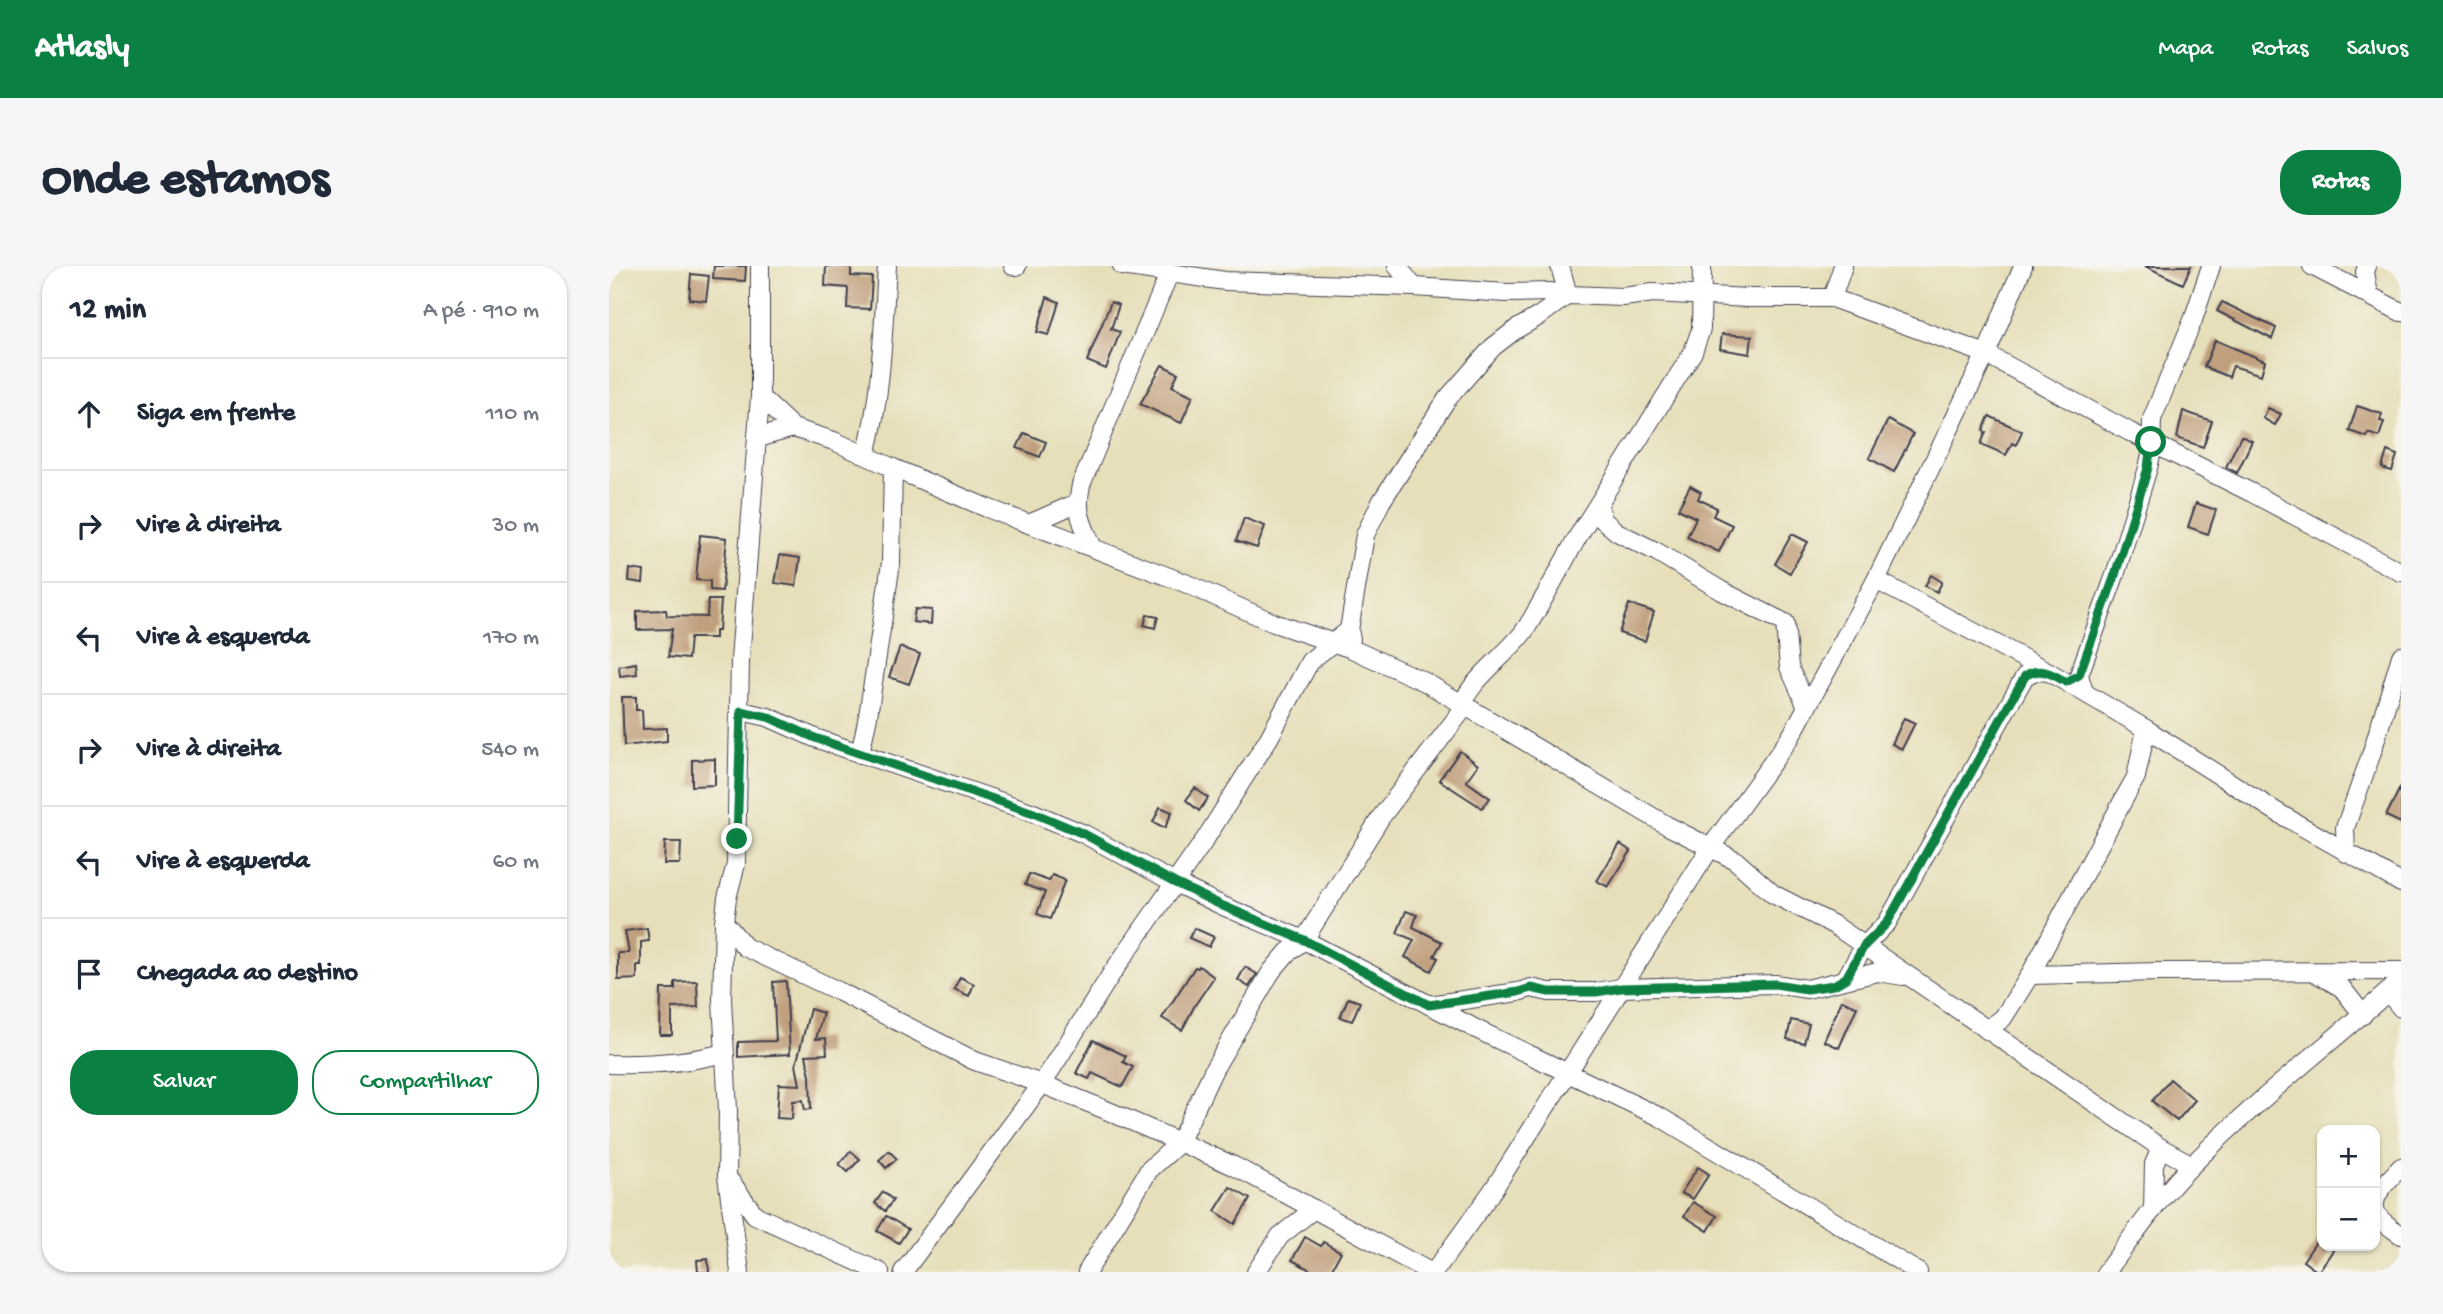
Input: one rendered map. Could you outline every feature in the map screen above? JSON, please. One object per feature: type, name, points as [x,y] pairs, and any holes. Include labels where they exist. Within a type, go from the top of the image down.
[{"type":"street","points":[[740,1272],[727,1176],[728,1110],[722,1000],[727,898],[736,864],[740,660],[760,397],[761,266]]},
{"type":"street","points":[[866,455],[873,431],[880,371],[887,266]]},
{"type":"street","points":[[1122,266],[1169,274],[1226,273],[1507,293],[1551,292],[1623,297],[1653,293],[1832,298],[1986,354],[2401,572]]},
{"type":"street","points":[[1371,285],[1388,266]]},
{"type":"street","points":[[1397,266],[1414,287]]},
{"type":"street","points":[[1560,266],[1568,295]]},
{"type":"street","points":[[1087,1272],[1149,1170],[1179,1143],[1214,1069],[1271,972],[1288,951],[1304,940],[1381,817],[1461,712],[1461,702],[1526,629],[1570,550],[1693,352],[1701,329],[1702,266]]},
{"type":"street","points":[[1832,298],[1843,266]]},
{"type":"street","points":[[725,922],[745,947],[975,1061],[1107,1110],[1234,1166],[1432,1272],[1493,1190],[1711,847],[1790,738],[1876,580],[1986,354],[2023,266]]},
{"type":"street","points":[[2076,683],[2115,575],[2148,468],[2152,419],[2193,320],[2211,266]]},
{"type":"street","points":[[2312,266],[2401,312]]},
{"type":"street","points":[[2347,284],[2366,269]]},
{"type":"street","points":[[2366,269],[2369,295]]},
{"type":"street","points":[[1092,546],[1077,503],[1081,485],[1169,274]]},
{"type":"street","points":[[1352,649],[1349,630],[1365,535],[1381,502],[1447,399],[1493,347],[1568,295]]},
{"type":"street","points":[[760,397],[793,428],[834,441],[893,468],[1185,583],[1274,623],[1352,649],[1425,682],[1668,826],[1735,860],[1773,894],[1834,925],[2161,1148],[2192,1165]]},
{"type":"street","points":[[2130,432],[2152,419]]},
{"type":"street","points":[[757,438],[793,428]]},
{"type":"street","points":[[860,754],[882,634],[891,563],[893,468]]},
{"type":"street","points":[[1030,523],[1077,503]]},
{"type":"street","points":[[1599,506],[1602,520],[1617,532],[1657,552],[1722,592],[1785,623],[1789,667],[1807,706]]},
{"type":"street","points":[[1876,580],[2049,672],[2076,683],[2318,837],[2401,883]]},
{"type":"street","points":[[903,1272],[1042,1084],[1112,973],[1175,883],[1269,738],[1310,661],[1349,630]]},
{"type":"street","points":[[1309,636],[1310,661]]},
{"type":"street","points":[[2346,853],[2345,828],[2371,755],[2401,656]]},
{"type":"street","points":[[1846,978],[1864,946],[1887,923],[2025,676],[2035,671],[2049,672]]},
{"type":"street","points":[[1476,682],[1483,715]]},
{"type":"street","points":[[741,711],[768,717],[815,738],[1031,812],[1084,834],[1175,883],[1258,922],[1304,940],[1429,1005],[1660,1117],[1918,1272]]},
{"type":"street","points":[[1987,1030],[2003,1018],[2030,975],[2136,777],[2146,729]]},
{"type":"street","points":[[2318,837],[2345,828]]},
{"type":"street","points":[[723,964],[748,956],[764,956]]},
{"type":"street","points":[[2309,970],[2342,988],[2363,1015]]},
{"type":"street","points":[[2030,975],[2401,971]]},
{"type":"street","points":[[1429,1005],[1531,988],[1549,992],[1596,992],[1621,988],[1775,984],[1807,989],[1834,985],[1846,978],[1882,972],[1909,977]]},
{"type":"street","points":[[2106,1272],[2153,1210],[2192,1165],[2319,1050],[2395,986],[2401,1008]]},
{"type":"street","points":[[2003,1018],[2008,1043]]},
{"type":"street","points":[[609,1064],[645,1065],[690,1061],[725,1053]]},
{"type":"street","points":[[2153,1210],[2154,1164],[2161,1148]]},
{"type":"street","points":[[2401,1167],[2377,1194],[2375,1207],[2378,1216],[2401,1235]]},
{"type":"street","points":[[727,1176],[755,1215],[880,1272]]},
{"type":"street","points":[[1256,1272],[1280,1236],[1314,1209]]},
{"type":"building","points":[[714,266],[746,266],[745,281],[713,279]]},
{"type":"building","points":[[826,266],[851,267],[851,276],[872,277],[870,309],[847,308],[848,288],[825,286]]},
{"type":"building","points":[[2145,266],[2191,266],[2183,284]]},
{"type":"building","points":[[691,274],[709,276],[706,301],[689,299]]},
{"type":"building","points":[[1047,297],[1059,302],[1049,335],[1037,332]]},
{"type":"building","points":[[1111,302],[1119,305],[1111,329],[1120,332],[1106,369],[1087,361]]},
{"type":"building","points":[[2222,302],[2276,328],[2272,339],[2217,311]]},
{"type":"building","points":[[1722,334],[1752,336],[1750,354],[1720,349]]},
{"type":"building","points":[[2215,340],[2265,361],[2261,375],[2233,366],[2229,377],[2204,367]]},
{"type":"building","points":[[1162,365],[1178,373],[1172,386],[1193,396],[1181,423],[1140,404]]},
{"type":"building","points":[[2357,406],[2382,414],[2380,421],[2384,422],[2379,437],[2368,433],[2367,437],[2349,431]]},
{"type":"building","points":[[2268,408],[2281,414],[2275,425],[2263,418]]},
{"type":"building","points":[[2183,411],[2212,421],[2203,447],[2177,438]]},
{"type":"building","points":[[1989,416],[2022,431],[2016,445],[2012,443],[2006,455],[1981,444]]},
{"type":"building","points":[[1888,420],[1913,434],[1894,472],[1869,458]]},
{"type":"building","points":[[1024,433],[1046,442],[1040,457],[1017,448]]},
{"type":"building","points":[[2241,436],[2252,441],[2237,473],[2226,467]]},
{"type":"building","points":[[2387,451],[2397,455],[2392,471],[2382,468]]},
{"type":"building","points":[[1690,486],[1701,492],[1698,499],[1717,508],[1713,516],[1732,525],[1719,552],[1687,537],[1696,518],[1678,509]]},
{"type":"building","points":[[2196,503],[2216,510],[2208,534],[2188,527]]},
{"type":"building","points":[[1244,518],[1265,526],[1257,548],[1236,541]]},
{"type":"building","points":[[1792,534],[1808,542],[1790,573],[1775,564]]},
{"type":"building","points":[[700,535],[727,538],[722,591],[710,590],[710,581],[696,580]]},
{"type":"building","points":[[780,555],[800,558],[796,586],[775,583]]},
{"type":"building","points":[[630,569],[644,571],[643,583],[629,581]]},
{"type":"building","points":[[1931,575],[1942,582],[1937,592],[1925,586]]},
{"type":"building","points":[[708,600],[721,600],[719,631],[715,631],[715,638],[690,638],[688,659],[668,657],[672,629],[637,630],[637,611],[666,610],[667,616],[707,617]]},
{"type":"building","points":[[1629,604],[1654,612],[1645,641],[1619,633]]},
{"type":"building","points":[[915,609],[932,610],[931,624],[913,622]]},
{"type":"building","points":[[1147,615],[1158,617],[1155,628],[1144,625]]},
{"type":"building","points":[[900,647],[920,654],[909,684],[889,677]]},
{"type":"building","points":[[636,663],[637,674],[620,676],[619,666]]},
{"type":"building","points":[[622,697],[636,697],[636,710],[642,710],[643,729],[667,728],[667,741],[624,746]]},
{"type":"building","points":[[1904,718],[1915,723],[1902,749],[1892,744]]},
{"type":"building","points":[[1460,751],[1478,765],[1466,781],[1490,798],[1482,808],[1439,780]]},
{"type":"building","points":[[715,759],[715,785],[692,786],[692,760]]},
{"type":"building","points":[[2401,786],[2401,823],[2386,816]]},
{"type":"building","points":[[1195,788],[1208,798],[1199,811],[1186,800]]},
{"type":"building","points":[[1160,807],[1172,812],[1165,828],[1153,822]]},
{"type":"building","points":[[665,842],[681,842],[680,864],[664,864]]},
{"type":"building","points":[[1620,844],[1631,851],[1608,887],[1597,881]]},
{"type":"building","points":[[1029,874],[1049,881],[1052,875],[1065,880],[1050,919],[1037,914],[1045,892],[1025,885]]},
{"type":"building","points":[[1406,911],[1417,915],[1413,927],[1442,942],[1434,956],[1438,958],[1431,971],[1405,957],[1414,940],[1397,933]]},
{"type":"building","points":[[647,928],[649,941],[641,942],[641,965],[637,965],[637,979],[618,980],[618,953],[629,953],[625,931]]},
{"type":"building","points":[[1194,928],[1214,937],[1209,947],[1189,938]]},
{"type":"building","points":[[1199,966],[1214,977],[1182,1030],[1162,1018],[1195,967]]},
{"type":"building","points":[[1245,967],[1257,974],[1249,987],[1238,980]]},
{"type":"building","points":[[960,977],[974,984],[969,996],[954,989]]},
{"type":"building","points":[[697,981],[698,1007],[672,1008],[672,1035],[660,1035],[661,989],[675,989],[675,982]]},
{"type":"building","points":[[786,981],[790,1054],[738,1057],[738,1042],[776,1041],[773,982]]},
{"type":"building","points":[[1348,998],[1360,1002],[1352,1021],[1340,1017]]},
{"type":"building","points":[[1842,1000],[1857,1007],[1839,1048],[1824,1041]]},
{"type":"building","points":[[810,1009],[823,1013],[816,1039],[826,1038],[827,1054],[806,1055],[811,1109],[805,1110],[803,1100],[793,1101],[792,1119],[777,1118],[779,1084],[800,1085],[796,1065]]},
{"type":"building","points":[[1791,1020],[1809,1024],[1804,1043],[1787,1039]]},
{"type":"building","points":[[1093,1040],[1126,1056],[1123,1062],[1133,1067],[1122,1087],[1092,1073],[1089,1079],[1076,1073]]},
{"type":"building","points":[[2170,1079],[2195,1100],[2177,1121],[2152,1101]]},
{"type":"building","points":[[851,1151],[860,1159],[848,1172],[839,1164]]},
{"type":"building","points":[[889,1151],[897,1159],[886,1168],[879,1160]]},
{"type":"building","points":[[1698,1167],[1709,1174],[1693,1199],[1681,1193]]},
{"type":"building","points":[[1230,1187],[1250,1199],[1235,1224],[1215,1211]]},
{"type":"building","points":[[883,1192],[893,1200],[885,1211],[875,1203]]},
{"type":"building","points":[[1693,1202],[1717,1216],[1708,1231],[1684,1216]]},
{"type":"building","points":[[886,1216],[908,1229],[899,1243],[877,1231]]},
{"type":"building","points":[[1305,1237],[1321,1246],[1323,1242],[1341,1252],[1330,1272],[1314,1272],[1292,1260]]},
{"type":"building","points":[[2317,1240],[2317,1251],[2333,1251],[2318,1272],[2303,1261]]},
{"type":"building","points":[[708,1259],[709,1272],[698,1272],[697,1260]]},
{"type":"route","points":[[737,839],[741,711],[768,717],[815,738],[1031,812],[1084,834],[1175,883],[1304,940],[1429,1005],[1531,988],[1543,992],[1596,992],[1621,988],[1775,984],[1817,989],[1834,985],[1846,978],[1864,946],[1887,923],[2025,676],[2035,671],[2049,672],[2066,682],[2079,675],[2115,575],[2148,468],[2151,442]]}]
